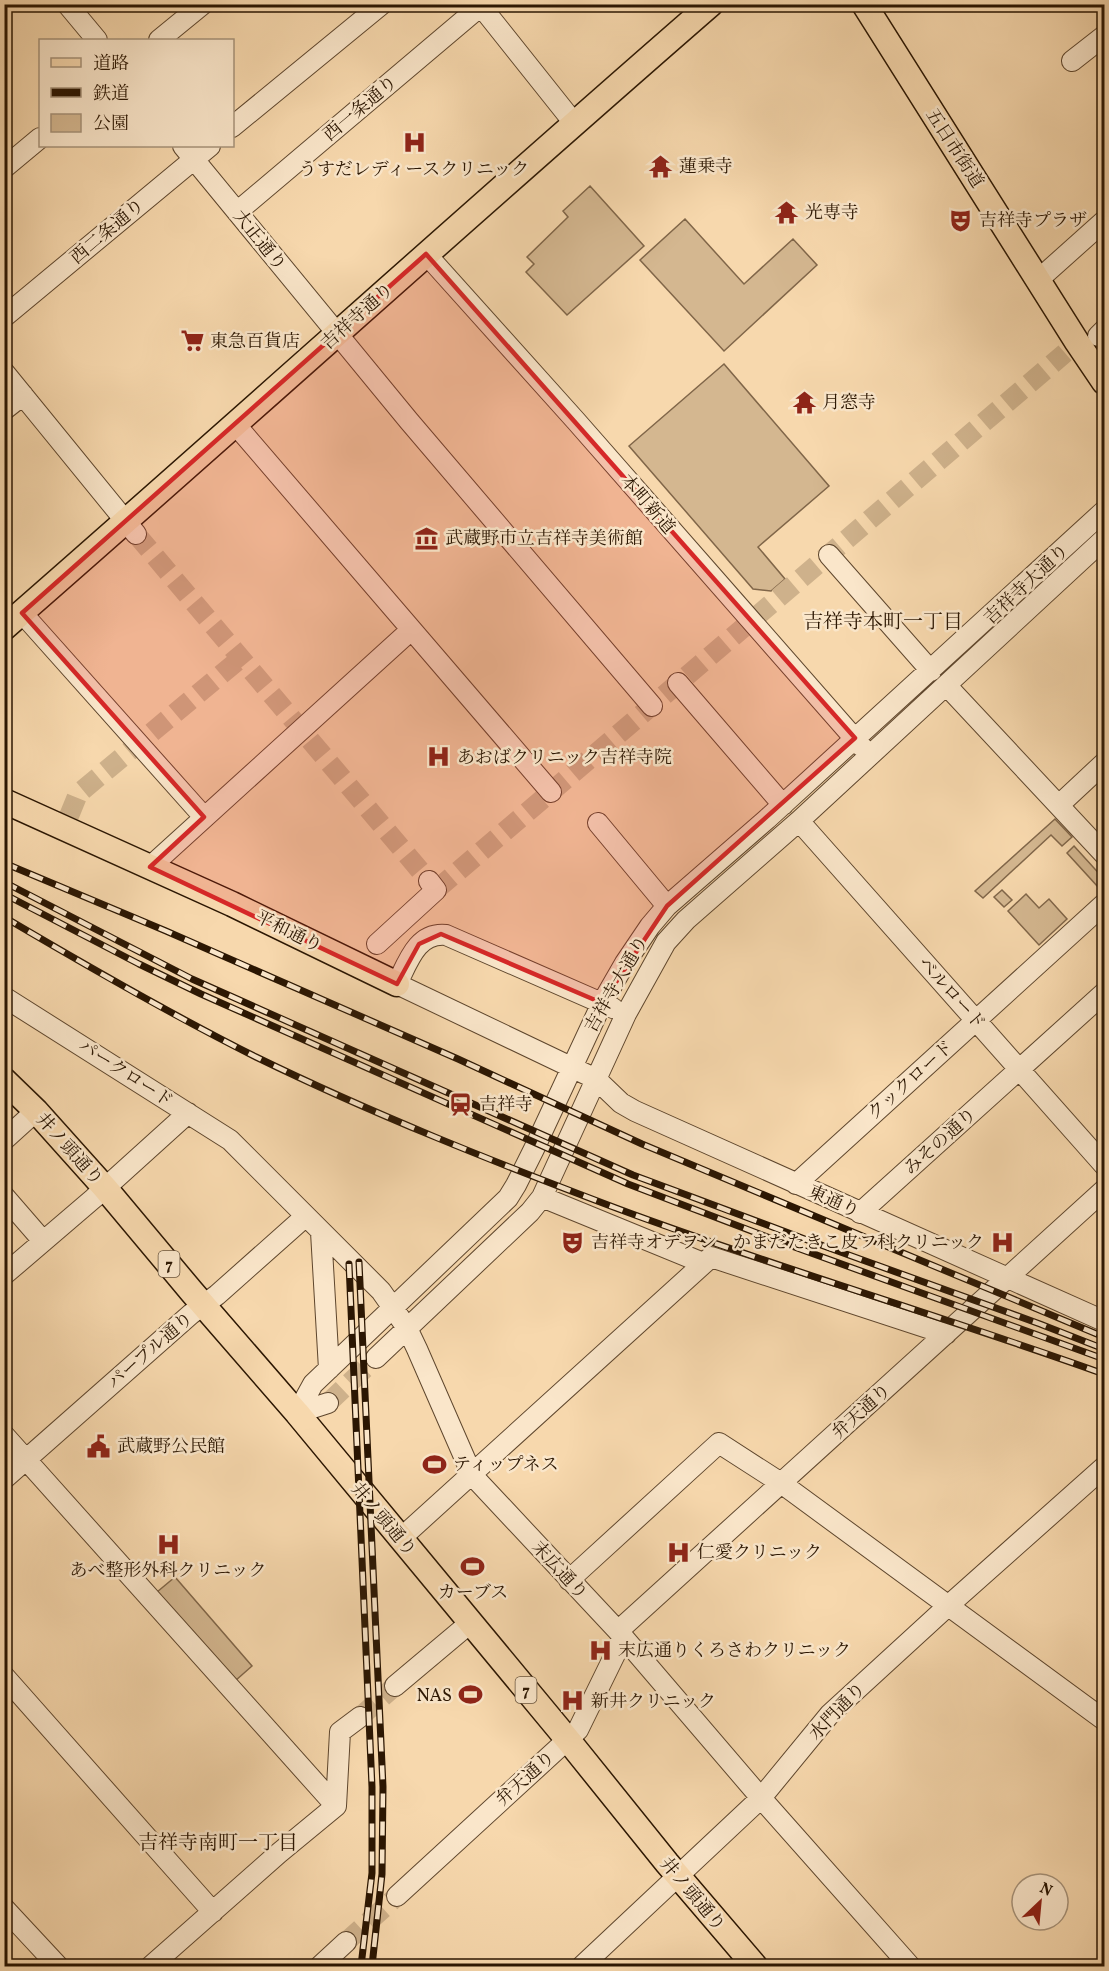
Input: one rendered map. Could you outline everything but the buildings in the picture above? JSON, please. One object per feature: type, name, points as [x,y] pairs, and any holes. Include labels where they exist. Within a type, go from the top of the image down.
[{"type":"main road","name":"吉祥寺通り","points":[[13,620],[130,528],[235,424],[711,4]]},
{"type":"main road","name":"五日市街道","points":[[864,4],[1038,280],[1086,340],[1104,382]]},
{"type":"main road","name":"平和通り","points":[[4,801],[232,904],[398,984]]},
{"type":"main road","name":"井ノ頭通り","points":[[4,1080],[36,1111],[105,1188],[297,1413],[678,1876],[755,1966]]},
{"type":"street","points":[[68,4],[96,39]]},
{"type":"street","points":[[160,39],[203,4]]},
{"type":"street","points":[[234,125],[382,4]]},
{"type":"street","points":[[483,4],[484,10],[574,123]]},
{"type":"street","name":"西一条通り","points":[[237,212],[483,4]]},
{"type":"street","points":[[1071,61],[1104,36]]},
{"type":"street","points":[[4,168],[39,139]]},
{"type":"street","name":"西二条通り","points":[[4,317],[189,152],[206,147]]},
{"type":"street","name":"大正通り","points":[[189,152],[409,421],[652,706]]},
{"type":"street","points":[[1038,280],[1104,221]]},
{"type":"street","name":"本町新道","points":[[426,254],[870,756]]},
{"type":"street","points":[[4,372],[130,528]]},
{"type":"street","points":[[4,410],[23,395]]},
{"type":"street","points":[[235,424],[551,792]]},
{"type":"street","name":"吉祥寺大通り","points":[[297,1413],[313,1384],[508,1198],[530,1158],[602,1003],[625,963],[650,926],[667,906],[783,805],[1104,511]]},
{"type":"street","name":"吉祥寺大通り","points":[[376,1358],[530,1212],[542,1197],[626,1014],[666,942],[686,920],[799,821],[1104,539]]},
{"type":"street","points":[[829,555],[931,671]]},
{"type":"street","points":[[13,620],[204,817]]},
{"type":"street","points":[[150,867],[411,630]]},
{"type":"street","points":[[678,683],[783,805]]},
{"type":"street","points":[[947,686],[1104,854]]},
{"type":"street","points":[[1059,805],[1104,763]]},
{"type":"street","name":"ベルロード","points":[[799,821],[1104,1165]]},
{"type":"street","points":[[598,823],[667,906]]},
{"type":"street","points":[[377,944],[433,886]]},
{"type":"street","name":"クックロード","points":[[796,1184],[1104,904]]},
{"type":"street","points":[[398,984],[419,944],[431,936],[446,935],[626,1014]]},
{"type":"street","name":"平和通り","points":[[398,984],[572,1067]]},
{"type":"street","name":"みその通り","points":[[860,1213],[1104,993]]},
{"type":"street","name":"パークロード","points":[[4,997],[230,1140],[244,1154]]},
{"type":"street","name":"東通り","points":[[572,1067],[596,1079],[621,1103],[635,1111],[1104,1321]]},
{"type":"street","points":[[4,1140],[36,1111]]},
{"type":"street","points":[[4,1275],[188,1113]]},
{"type":"street","name":"末広通り","points":[[244,1154],[381,1291],[393,1306],[407,1328],[472,1474],[621,1635],[910,1966]]},
{"type":"street","name":"弁天通り","points":[[397,1896],[578,1730],[621,1635],[781,1484],[1104,1190]]},
{"type":"street","points":[[4,1196],[43,1241]]},
{"type":"street","points":[[542,1197],[703,1263]]},
{"type":"street","name":"パープル通り","points":[[4,1479],[298,1223]]},
{"type":"street","points":[[321,1232],[329,1369]]},
{"type":"street","points":[[400,1539],[711,1257],[946,1334]]},
{"type":"street","points":[[297,1413],[328,1403]]},
{"type":"street","points":[[4,1435],[336,1806]]},
{"type":"street","points":[[569,1580],[719,1443],[781,1484],[1104,1720]]},
{"type":"street","name":"水門通り","points":[[582,1966],[761,1798],[830,1714],[1104,1467]]},
{"type":"street","points":[[394,1686],[470,1623]]},
{"type":"street","points":[[4,1676],[213,1912]]},
{"type":"street","points":[[151,1966],[336,1806],[340,1732],[360,1717]]},
{"type":"street","points":[[4,1908],[58,1966]]},
{"type":"street","points":[[320,1966],[346,1942]]},
{"type":"highlighted area","points":[[426,254],[855,738],[667,906],[602,1003],[441,934],[419,944],[397,984],[150,867],[204,817],[22,613]]},
{"type":"green space","points":[[590,186],[644,246],[567,315],[526,272],[534,264],[527,257],[568,217],[563,211]]},
{"type":"green space","points":[[685,219],[744,284],[793,239],[817,265],[724,351],[640,260]]},
{"type":"green space","points":[[724,364],[829,486],[758,547],[785,579],[771,591],[753,589],[629,446]]},
{"type":"green space","points":[[1055,819],[1072,837],[1062,846],[1051,835],[983,898],[975,891]]},
{"type":"green space","points":[[1074,846],[1104,879],[1099,888],[1067,853]]},
{"type":"green space","points":[[1002,890],[1012,900],[1004,907],[994,897]]},
{"type":"green space","points":[[1026,894],[1039,908],[1049,899],[1067,919],[1039,945],[1008,911]]},
{"type":"green space","points":[[175,1577],[252,1666],[235,1681],[157,1592]]},
{"type":"tunnel","points":[[436,890],[1065,353]]},
{"type":"tunnel","points":[[136,534],[429,881]]},
{"type":"tunnel","points":[[69,816],[78,794],[241,658]]},
{"type":"tunnel","points":[[328,1403],[376,1358]]},
{"type":"tunnel","points":[[360,1717],[395,1686]]},
{"type":"tunnel","points":[[346,1942],[397,1896]]},
{"type":"railway","points":[[4,863],[458,1059],[642,1144],[1104,1337]]},
{"type":"railway","points":[[4,882],[192,979],[633,1175],[1104,1349]]},
{"type":"railway","points":[[4,894],[201,994],[628,1184],[1104,1359]]},
{"type":"railway","points":[[4,917],[224,1041],[300,1078],[434,1137],[570,1191],[677,1230],[1104,1374]]},
{"type":"railway","points":[[359,1262],[383,1787],[382,1874],[372,1966]]},
{"type":"railway","points":[[349,1264],[372,1787],[372,1873],[361,1966]]},
{"type":"place","name":"うすだレディースクリニック","points":[[414,143]]},
{"type":"place","name":"蓮乗寺","points":[[661,166]]},
{"type":"place","name":"光専寺","points":[[787,212]]},
{"type":"place","name":"吉祥寺プラザ","points":[[961,220]]},
{"type":"place","name":"東急百貨店","points":[[192,341]]},
{"type":"place","name":"月窓寺","points":[[804,402]]},
{"type":"place","name":"武蔵野市立吉祥寺美術館","points":[[427,538]]},
{"type":"place","name":"あおばクリニック吉祥寺院","points":[[439,757]]},
{"type":"place","name":"吉祥寺","points":[[461,1104]]},
{"type":"place","name":"吉祥寺オデヲン","points":[[573,1242]]},
{"type":"place","name":"かまだたきこ皮フ科クリニック","points":[[1002,1242]]},
{"type":"place","name":"武蔵野公民館","points":[[99,1446]]},
{"type":"place","name":"ティップネス","points":[[435,1464]]},
{"type":"place","name":"あべ整形外科クリニック","points":[[168,1544]]},
{"type":"place","name":"仁愛クリニック","points":[[679,1552]]},
{"type":"place","name":"カーブス","points":[[473,1566]]},
{"type":"place","name":"末広通りくろさわクリニック","points":[[600,1650]]},
{"type":"place","name":"NAS","points":[[470,1695]]},
{"type":"place","name":"新井クリニック","points":[[573,1701]]},
{"type":"district","name":"吉祥寺本町一丁目","points":[[883,621]]},
{"type":"district","name":"吉祥寺南町一丁目","points":[[218,1842]]}]
